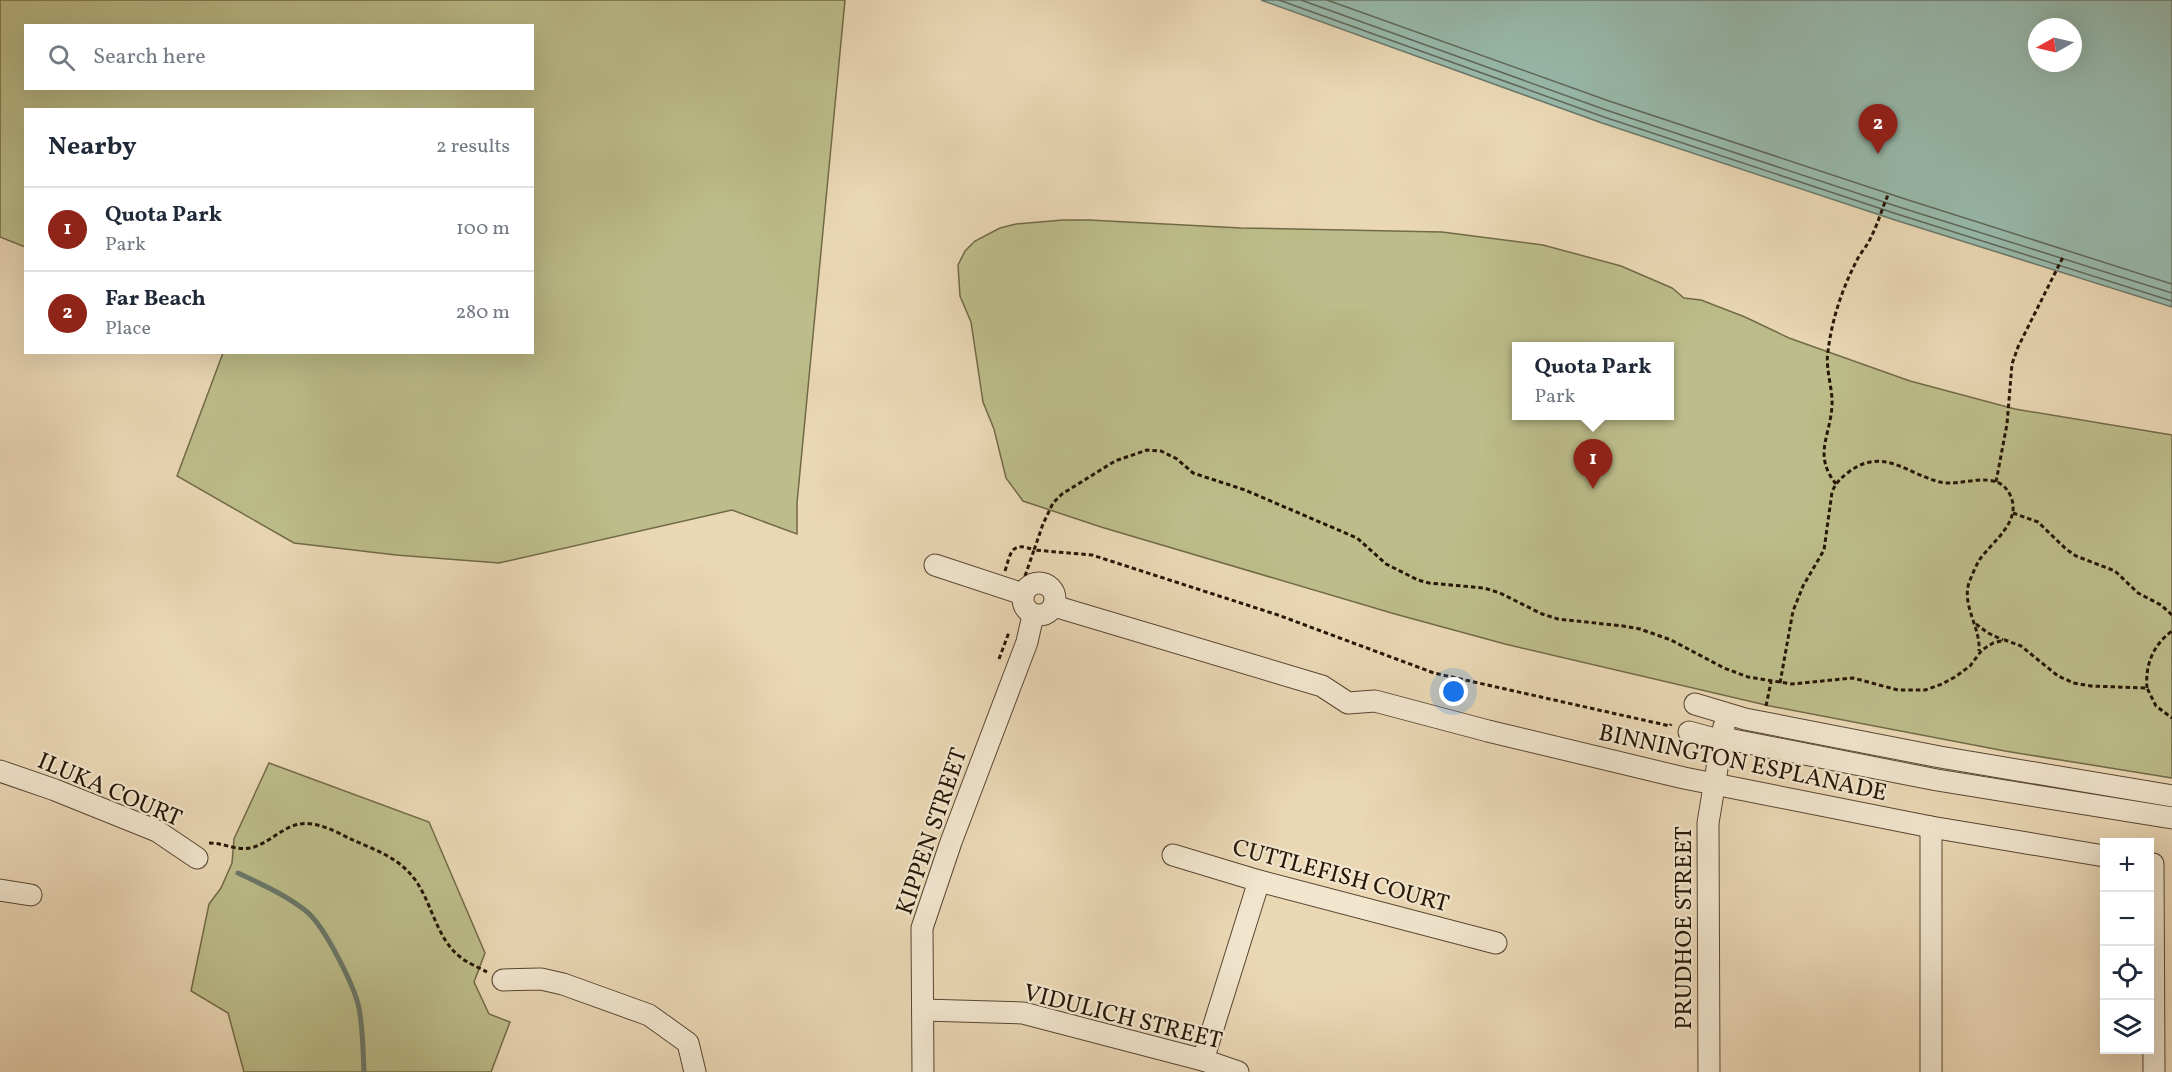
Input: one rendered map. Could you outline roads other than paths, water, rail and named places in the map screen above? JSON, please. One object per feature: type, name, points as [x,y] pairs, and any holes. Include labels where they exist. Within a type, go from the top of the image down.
[{"type":"street","points":[[935,565],[1023,594]]},
{"type":"street","points":[[1045,584],[1055,595],[1054,606],[1045,615],[1033,615],[1023,604],[1023,594],[1030,585],[1045,584]]},
{"type":"street","name":"BINNINGTON ESPLANADE","points":[[1054,606],[1322,686],[1352,686],[1375,701],[1499,733],[1713,784],[1931,827],[2100,855]]},
{"type":"street","name":"KIPPEN STREET","points":[[923,1072],[922,928],[951,842],[1027,642],[1033,615]]},
{"type":"street","name":"BINNINGTON ESPLANADE","points":[[1695,704],[1725,713],[1952,759],[2172,796]]},
{"type":"street","name":"PRUDHOE STREET","points":[[1709,1072],[1708,832],[1713,784],[1725,713]]},
{"type":"street","name":"BINNINGTON ESPLANADE","points":[[1689,732],[1937,780],[2172,818]]},
{"type":"street","name":"ILUKA COURT","points":[[0,771],[55,790],[157,831],[197,858]]},
{"type":"street","points":[[1931,827],[1931,1072]]},
{"type":"street","name":"CUTTLEFISH COURT","points":[[1173,855],[1259,881],[1496,943]]},
{"type":"street","points":[[2154,1072],[2158,865]]},
{"type":"street","points":[[1203,1060],[1259,881]]},
{"type":"street","points":[[0,890],[31,895]]},
{"type":"street","points":[[503,980],[535,979],[555,982],[649,1015],[688,1043],[695,1072]]},
{"type":"street","name":"VIDULICH STREET","points":[[923,1010],[1023,1012],[1203,1060],[1238,1072]]},
{"type":"water","points":[[1261,0],[2172,0],[2172,307],[1895,220],[1602,123]]},
{"type":"waterway","points":[[238,873],[298,905],[313,918],[321,929],[345,971],[356,998],[361,1024],[364,1072]]},
{"type":"place","name":"Far Beach","points":[[1878,154]]},
{"type":"place","name":"Quota Park","points":[[1593,489]]}]
